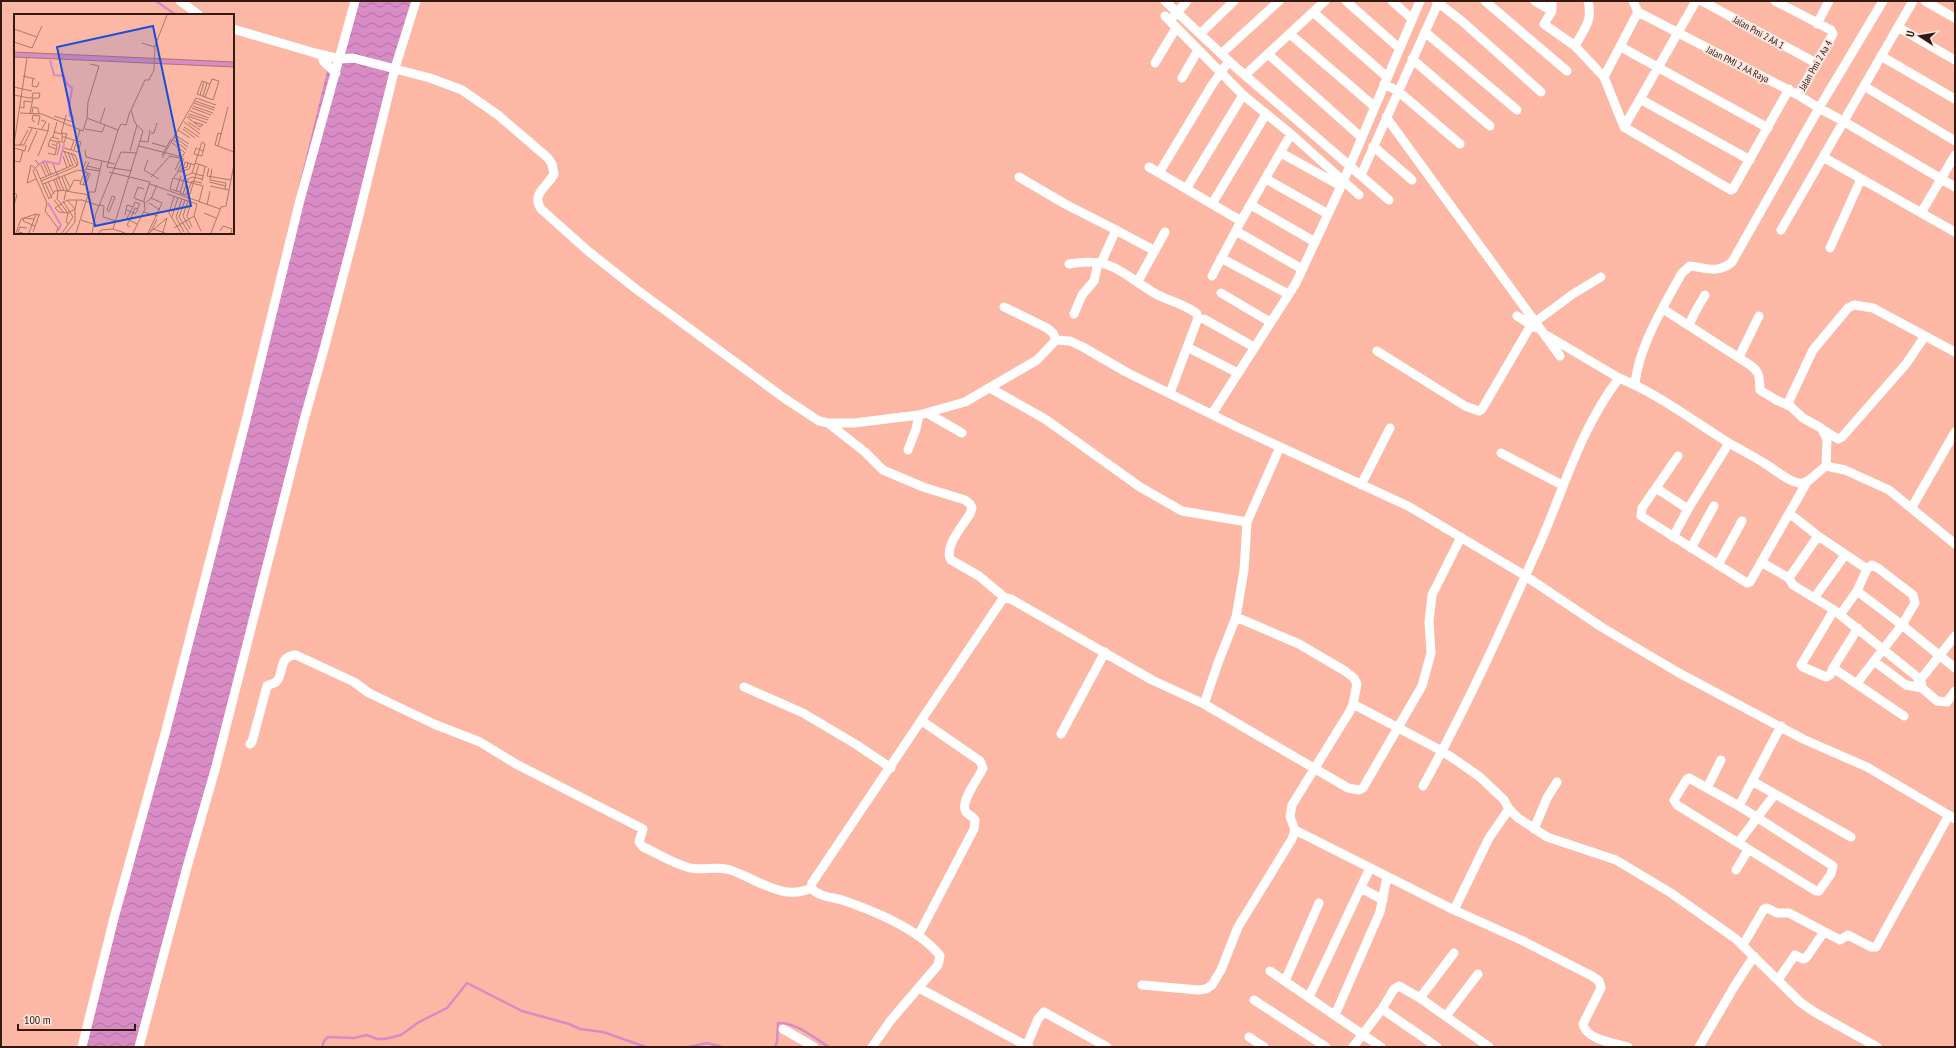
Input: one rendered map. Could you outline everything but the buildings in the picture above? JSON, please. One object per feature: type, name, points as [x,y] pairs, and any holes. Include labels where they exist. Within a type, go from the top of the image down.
[{"type":"street","points":[[180,1],[198,14]]},
{"type":"street","points":[[82,1047],[114,918],[165,734],[242,434],[292,229],[355,1]]},
{"type":"street","points":[[139,1047],[187,867],[229,719],[304,420],[357,223],[389,97],[390,67],[416,1]]},
{"type":"street","points":[[1165,1],[1229,61],[1389,200]]},
{"type":"street","points":[[1187,1],[1176,12],[1167,18],[1243,95],[1291,134],[1342,184]]},
{"type":"street","points":[[1200,34],[1234,1]]},
{"type":"street","points":[[1222,54],[1279,1]]},
{"type":"street","points":[[1245,75],[1325,1]]},
{"type":"street","points":[[1346,1],[1399,48]]},
{"type":"street","points":[[1392,1],[1412,19]]},
{"type":"street","points":[[1212,414],[1288,294],[1302,269],[1342,184],[1420,1]]},
{"type":"street","points":[[1485,1],[1567,71]]},
{"type":"street","points":[[1535,1],[1552,6],[1544,24],[1575,46],[1604,77],[1624,127],[1728,189],[1733,188],[1750,160],[1788,89]]},
{"type":"street","points":[[1575,46],[1590,20],[1588,1]]},
{"type":"street","points":[[1604,77],[1621,48],[1638,12],[1633,1]]},
{"type":"street","points":[[1624,127],[1696,1]]},
{"type":"street","name":"Jalan Pmi 2 AA 1","points":[[1702,1],[1816,63]]},
{"type":"street","points":[[1775,1],[1817,24],[1829,1]]},
{"type":"street","points":[[1635,385],[1636,371],[1654,327],[1686,268],[1690,266],[1708,270],[1722,269],[1732,262],[1819,108],[1883,1]]},
{"type":"street","points":[[1781,230],[1913,1]]},
{"type":"street","points":[[1925,1],[1955,18]]},
{"type":"street","points":[[1361,175],[1438,2],[1463,22],[1541,92]]},
{"type":"street","points":[[1313,12],[1386,81],[1460,144]]},
{"type":"street","name":"Jalan PMI 2 AA Raya","points":[[1638,12],[1798,94],[1819,108],[1955,187]]},
{"type":"street","name":"Jalan Pmi 2 Aa 4","points":[[1798,94],[1832,35],[1830,30],[1817,24]]},
{"type":"street","points":[[1898,27],[1955,60]]},
{"type":"street","points":[[1155,63],[1176,28]]},
{"type":"street","points":[[234,29],[321,55],[340,59],[353,58],[451,85],[498,115],[548,158],[552,164],[554,174],[537,196],[537,202],[541,209],[588,251],[636,289],[784,398],[819,421],[828,424],[865,452],[883,470],[923,487],[965,500],[970,504],[972,508],[970,514],[948,548],[948,557],[951,560],[979,576],[1004,597],[1011,599],[1152,680],[1204,704],[1348,788],[1359,790],[1363,788],[1420,689],[1430,653],[1429,622],[1432,595],[1461,537]]},
{"type":"street","points":[[1425,32],[1517,110]]},
{"type":"street","points":[[1290,34],[1375,107]]},
{"type":"street","points":[[1621,48],[1768,128]]},
{"type":"street","points":[[1182,78],[1198,50]]},
{"type":"street","points":[[1268,54],[1362,138]]},
{"type":"street","points":[[321,55],[324,62],[336,73]]},
{"type":"street","points":[[1881,56],[1955,100]]},
{"type":"street","points":[[1412,59],[1490,126]]},
{"type":"street","points":[[1159,173],[1220,73],[1229,61]]},
{"type":"street","points":[[1864,86],[1955,141]]},
{"type":"street","points":[[1186,189],[1243,95]]},
{"type":"street","points":[[1640,99],[1750,160]]},
{"type":"street","points":[[1212,204],[1266,114]]},
{"type":"street","points":[[1386,118],[1560,356]]},
{"type":"street","points":[[1212,276],[1241,221],[1291,134]]},
{"type":"street","points":[[1374,146],[1412,180]]},
{"type":"street","points":[[1281,153],[1342,184],[1359,195]]},
{"type":"street","points":[[1921,213],[1955,155]]},
{"type":"street","points":[[1823,157],[1955,232]]},
{"type":"street","points":[[1149,167],[1241,221]]},
{"type":"street","points":[[1019,177],[1065,204],[1155,251]]},
{"type":"street","points":[[1830,248],[1861,178]]},
{"type":"street","points":[[1266,179],[1328,214]]},
{"type":"street","points":[[1251,205],[1315,242]]},
{"type":"street","points":[[1074,314],[1082,295],[1094,281],[1100,263],[1116,230]]},
{"type":"street","points":[[1236,231],[1302,269]]},
{"type":"street","points":[[1138,281],[1165,232]]},
{"type":"street","points":[[1222,258],[1288,294]]},
{"type":"street","points":[[1069,264],[1087,262],[1100,263],[1120,270],[1156,294],[1191,309],[1197,314],[1198,318],[1170,393]]},
{"type":"street","points":[[1376,351],[1465,406],[1479,412],[1531,325],[1573,294],[1601,277]]},
{"type":"street","points":[[1221,293],[1270,322]]},
{"type":"street","points":[[1689,325],[1705,295]]},
{"type":"street","points":[[1790,406],[1789,401],[1812,350],[1842,315],[1854,305],[1873,308],[1955,352]]},
{"type":"street","points":[[1004,307],[1047,328],[1053,333],[1056,340]]},
{"type":"street","points":[[1663,309],[1739,358],[1759,373],[1760,390],[1776,400],[1790,406],[1803,418],[1838,439],[1842,437],[1906,364],[1925,336]]},
{"type":"street","points":[[1517,316],[1619,378],[1635,385],[1681,411],[1729,443],[1791,480],[1801,483],[1807,482]]},
{"type":"street","points":[[1739,358],[1759,316]]},
{"type":"street","points":[[1204,319],[1254,347]]},
{"type":"street","points":[[828,424],[854,423],[923,414],[965,402],[1038,360],[1056,340]]},
{"type":"street","points":[[1056,340],[1070,341],[1212,414],[1408,506],[1524,575],[1603,628],[1679,672],[1803,739],[1867,767],[1952,817],[1876,947],[1871,947],[1848,935],[1840,940],[1789,913],[1781,914],[1767,908],[1764,909],[1743,945]]},
{"type":"street","points":[[1191,349],[1238,373]]},
{"type":"street","points":[[1423,786],[1442,751],[1541,540],[1562,485],[1594,416],[1619,378]]},
{"type":"street","points":[[990,388],[1045,419],[1140,487],[1182,511],[1247,522]]},
{"type":"street","points":[[923,414],[962,434]]},
{"type":"street","points":[[908,450],[923,414]]},
{"type":"street","points":[[1361,485],[1390,428]]},
{"type":"street","points":[[1678,456],[1642,508],[1642,516],[1748,583],[1807,482],[1826,466],[1827,440],[1821,428]]},
{"type":"street","points":[[1912,507],[1955,432]]},
{"type":"street","points":[[1673,537],[1688,509],[1729,443]]},
{"type":"street","points":[[1204,704],[1236,617],[1244,570],[1247,522],[1280,447]]},
{"type":"street","points":[[1501,452],[1562,485]]},
{"type":"street","points":[[1826,466],[1845,470],[1889,490],[1912,507],[1955,544]]},
{"type":"street","points":[[1656,488],[1688,509]]},
{"type":"street","points":[[1691,548],[1714,506]]},
{"type":"street","points":[[1789,514],[1818,536],[1867,569]]},
{"type":"street","points":[[1718,565],[1742,521]]},
{"type":"street","points":[[1789,578],[1818,536]]},
{"type":"street","points":[[1815,597],[1846,555]]},
{"type":"street","points":[[1761,562],[1789,578],[1793,585],[1815,597],[1858,628],[1936,701],[1943,703],[1947,702],[1955,691]]},
{"type":"street","points":[[1857,683],[1902,624],[1915,603],[1913,595],[1872,565],[1867,569],[1857,591],[1837,612],[1801,661],[1801,665],[1826,678],[1830,675],[1858,628]]},
{"type":"street","points":[[1857,591],[1902,624],[1955,668]]},
{"type":"street","points":[[811,888],[812,883],[891,768],[1004,597]]},
{"type":"street","points":[[1236,617],[1290,639],[1354,678],[1357,684],[1353,704],[1332,741],[1313,768],[1292,806],[1290,824],[1294,830],[1454,910],[1549,954],[1599,981],[1601,988],[1583,1024],[1584,1028],[1591,1035],[1613,1045],[1628,1047]]},
{"type":"street","points":[[1919,685],[1955,636]]},
{"type":"street","points":[[1061,734],[1105,652]]},
{"type":"street","points":[[250,744],[252,742],[267,686],[277,680],[286,658],[290,655],[296,655],[354,682],[369,693],[434,724],[480,742],[516,764],[643,830],[639,842],[643,847],[687,868],[729,870],[777,890],[792,893],[802,892],[811,888]]},
{"type":"street","points":[[1874,661],[1906,685],[1919,685]]},
{"type":"street","points":[[1833,668],[1904,716]]},
{"type":"street","points":[[744,687],[803,713],[857,745],[891,768]]},
{"type":"street","points":[[1353,704],[1442,751],[1480,777],[1504,800],[1509,809],[1518,818],[1534,829],[1553,840],[1616,860],[1671,894],[1743,945],[1800,1002],[1816,1013],[1877,1047]]},
{"type":"street","points":[[918,936],[974,830],[975,820],[967,813],[964,806],[967,797],[983,768],[980,761],[922,721]]},
{"type":"street","points":[[1739,806],[1781,726]]},
{"type":"street","points":[[1707,788],[1721,760]]},
{"type":"street","points":[[1689,778],[1707,788],[1739,806],[1833,866],[1834,869],[1818,891],[1748,850],[1738,842],[1674,802],[1686,779],[1689,778]]},
{"type":"street","points":[[1752,781],[1851,837]]},
{"type":"street","points":[[1534,829],[1547,798],[1557,782]]},
{"type":"street","points":[[1738,842],[1775,794]]},
{"type":"street","points":[[1454,910],[1489,838],[1509,809]]},
{"type":"street","points":[[1142,985],[1176,986],[1198,990],[1212,985],[1221,970],[1238,927],[1284,854],[1294,830]]},
{"type":"street","points":[[1736,870],[1748,850]]},
{"type":"street","points":[[1309,997],[1370,868]]},
{"type":"street","points":[[1335,1015],[1380,912],[1387,877]]},
{"type":"street","points":[[811,888],[820,895],[860,906],[886,917],[918,936],[936,950],[940,956],[938,965],[891,1020],[872,1047]]},
{"type":"street","points":[[1361,888],[1383,900]]},
{"type":"street","points":[[1285,981],[1319,903]]},
{"type":"street","points":[[1778,980],[1795,955],[1803,960],[1806,958],[1824,932]]},
{"type":"street","points":[[1420,998],[1454,953]]},
{"type":"street","points":[[1699,1047],[1754,956]]},
{"type":"street","points":[[1270,971],[1381,1047]]},
{"type":"street","points":[[1446,1016],[1478,974]]},
{"type":"street","points":[[1353,1047],[1382,1009],[1394,989],[1399,986],[1420,998],[1489,1047]]},
{"type":"street","points":[[918,988],[1027,1046],[1038,1019],[1044,1012],[1107,1047]]},
{"type":"street","points":[[1254,1000],[1326,1047]]},
{"type":"street","points":[[1382,1009],[1437,1047]]},
{"type":"street","points":[[783,1028],[814,1047]]},
{"type":"street","points":[[1249,1037],[1264,1047]]},
{"type":"water","points":[[355,1],[414,1],[140,1047],[82,1047],[165,734],[328,67],[340,59]]},
{"type":"waterway","points":[[156,1],[175,14]]},
{"type":"waterway","points":[[322,1047],[324,1041],[328,1037],[354,1038],[367,1035],[377,1039],[385,1039],[401,1035],[419,1022],[447,1008],[467,983],[522,1011],[569,1024],[580,1029],[603,1032],[646,1047]]},
{"type":"waterway","points":[[775,1047],[777,1042],[778,1023],[785,1023],[798,1028],[829,1047]]},
{"type":"waterway","points":[[689,1047],[707,1043],[722,1047]]}]
